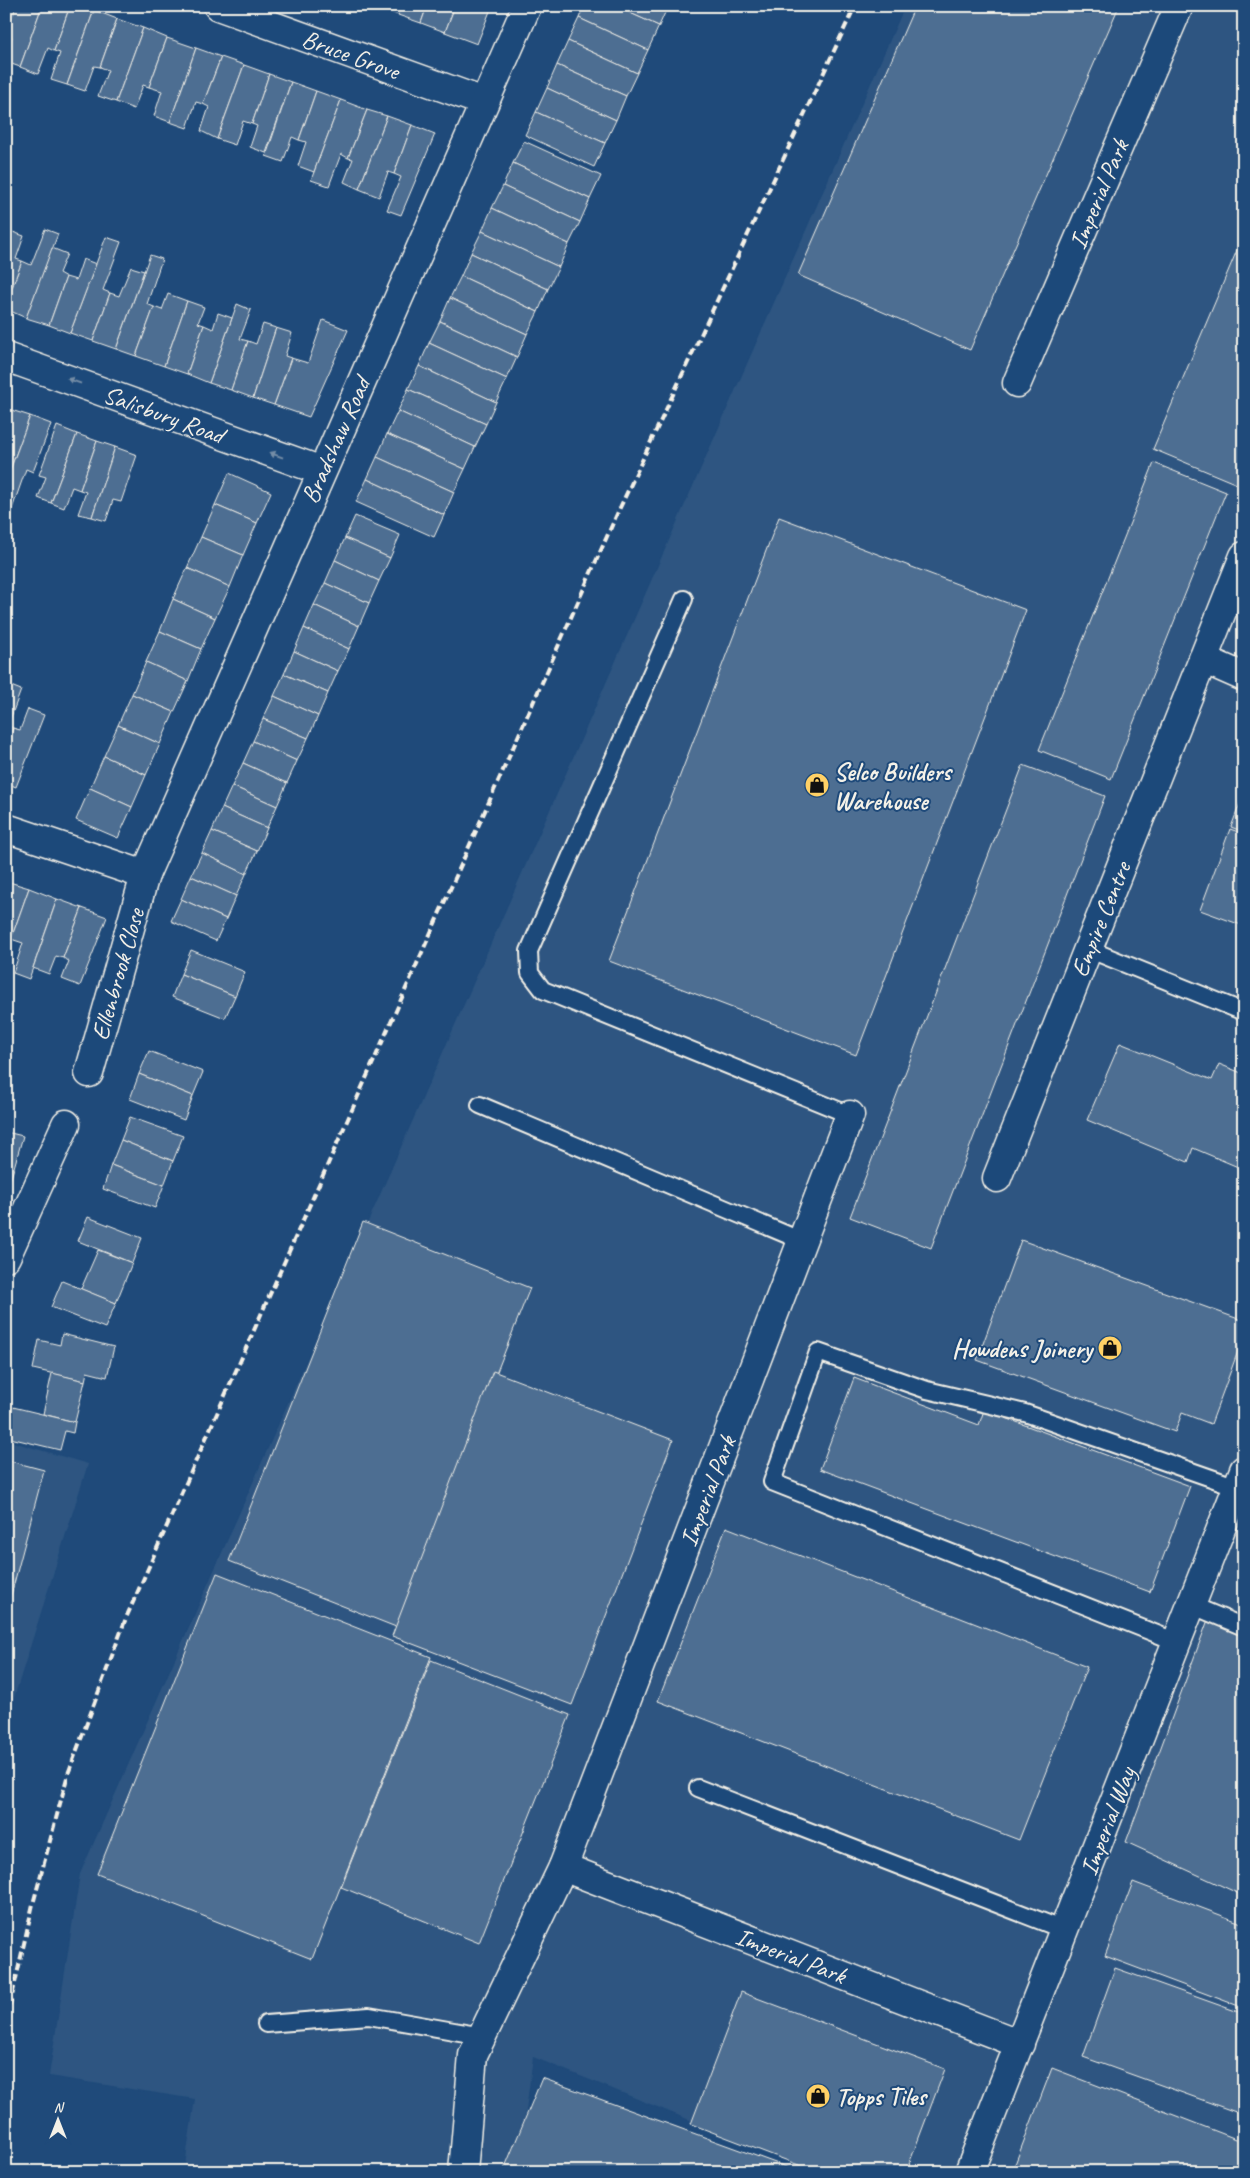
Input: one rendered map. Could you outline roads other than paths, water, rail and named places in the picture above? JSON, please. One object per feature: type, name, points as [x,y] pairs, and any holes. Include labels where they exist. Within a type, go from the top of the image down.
[{"type":"street","name":"Bruce Grove","points":[[218,6],[484,102]]},
{"type":"street","name":"Bradshaw Road","points":[[145,875],[526,6]]},
{"type":"street","name":"Imperial Park","points":[[1018,382],[1179,6]]},
{"type":"street","name":"Salisbury Road","points":[[6,357],[322,471]]},
{"type":"street","name":"Empire Centre","points":[[997,1178],[1244,556]]},
{"type":"street","points":[[1203,659],[1244,677]]},
{"type":"street","points":[[6,828],[145,875]]},
{"type":"street","name":"Ellenbrook Close","points":[[89,1073],[145,875]]},
{"type":"street","name":"Imperial Park","points":[[463,2172],[473,2054],[563,1867],[850,1116]]},
{"type":"street","points":[[6,1257],[66,1124]]},
{"type":"street","name":"Imperial Way","points":[[970,2172],[1241,1479]]},
{"type":"street","name":"Imperial Park","points":[[563,1867],[1020,2044]]},
{"type":"lane","points":[[684,599],[529,951],[530,973],[543,990],[850,1116]]},
{"type":"lane","points":[[1088,949],[1244,1012]]},
{"type":"lane","points":[[480,1105],[802,1241]]},
{"type":"lane","points":[[1177,1642],[772,1482],[818,1352],[927,1390],[1025,1412],[1241,1479]]},
{"type":"lane","points":[[1191,1605],[1244,1627]]},
{"type":"lane","points":[[698,1788],[1064,1930]]},
{"type":"lane","points":[[266,2024],[369,2016],[482,2036]]},
{"type":"railway","points":[[6,2030],[33,1904],[68,1774],[126,1618],[617,514],[855,6]]},
{"type":"place","name":"Selco Builders Warehouse","points":[[817,785]]},
{"type":"place","name":"Howdens Joinery","points":[[1110,1348]]},
{"type":"place","name":"Topps Tiles","points":[[818,2096]]}]
